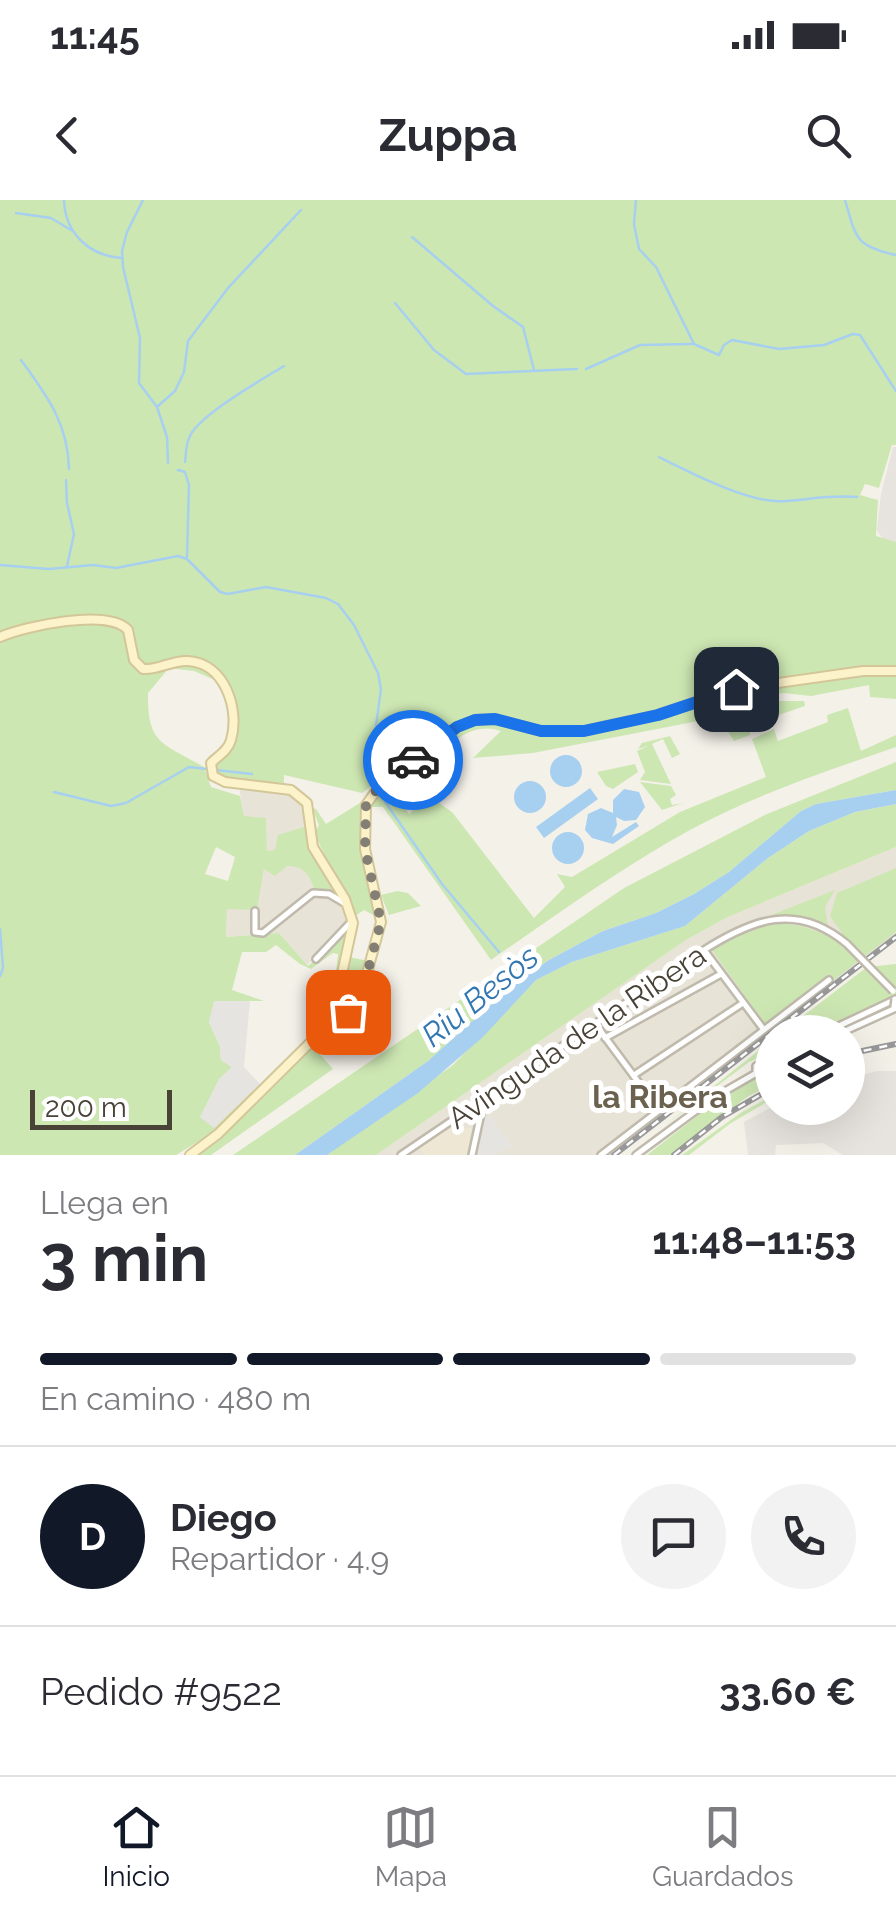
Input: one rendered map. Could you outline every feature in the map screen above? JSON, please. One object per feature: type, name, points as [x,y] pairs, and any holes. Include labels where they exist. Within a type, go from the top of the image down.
[{"type":"street","points":[[0,638],[28,627],[112,619],[128,630],[134,660],[142,669],[190,660],[210,668],[222,681],[233,715],[230,745],[211,771],[225,782],[291,790],[304,798],[309,808],[313,847],[348,906],[352,921],[342,976],[352,990],[356,1008],[340,1009]]},
{"type":"street","points":[[340,1009],[334,998],[352,990],[381,922],[365,849],[366,805],[378,788],[457,727],[475,720],[495,719],[541,731],[584,731],[658,715],[736,689],[863,671],[896,671]]},
{"type":"street","points":[[255,911],[256,932],[263,934],[313,893],[329,894],[348,906]]},
{"type":"street","name":"Avinguda de la Ribera","points":[[402,1155],[704,950],[756,923],[802,920],[826,929],[847,944],[895,1001]]},
{"type":"street","points":[[316,958],[352,921]]},
{"type":"street","points":[[704,950],[755,1018]]},
{"type":"street","points":[[605,1038],[721,974]]},
{"type":"street","points":[[784,1015],[829,980]]},
{"type":"street","points":[[864,1015],[895,1001]]},
{"type":"street","points":[[865,1019],[895,1001]]},
{"type":"street","points":[[634,1074],[743,1003]]},
{"type":"street","points":[[190,1155],[218,1134],[330,1024],[340,1009]]},
{"type":"street","points":[[596,1026],[660,1110]]},
{"type":"street","points":[[601,1155],[755,1037]]},
{"type":"street","points":[[636,1155],[713,1098],[755,1074]]},
{"type":"street","points":[[472,1155],[483,1103]]},
{"type":"street","points":[[469,1111],[476,1123]]},
{"type":"shaded area","points":[[893,447],[896,542],[884,541],[877,530]]},
{"type":"shaded area","points":[[239,787],[291,792],[303,801],[308,827],[294,854],[310,875],[317,896],[329,896],[340,904],[347,924],[307,965],[279,933],[226,937],[227,909],[257,909],[267,852],[266,819],[244,817]]},
{"type":"shaded area","points":[[896,847],[896,934],[791,1015],[755,1015],[755,1043],[609,1155],[376,1155],[686,940],[728,917]]},
{"type":"shaded area","points":[[214,1001],[250,1001],[244,1067],[260,1084],[214,1128],[200,1117],[219,1079],[232,1067],[221,1060],[220,1046],[209,1022]]},
{"type":"shaded area","points":[[896,1071],[896,1155],[843,1155],[823,1143],[776,1145],[775,1155],[748,1155],[744,1122],[755,1116],[755,1125],[865,1125],[865,1074]]},
{"type":"shaded area","points":[[491,1116],[512,1146],[494,1155],[477,1155],[484,1118]]},
{"type":"shaded area","points":[[458,1122],[463,1128],[472,1128],[467,1155],[424,1155],[419,1147]]},
{"type":"green space","points":[[0,200],[896,200],[896,445],[892,445],[879,488],[865,484],[860,495],[878,500],[876,536],[896,542],[896,666],[875,665],[733,685],[620,721],[582,728],[551,728],[483,716],[449,728],[413,720],[408,761],[362,793],[284,775],[284,785],[238,781],[221,775],[214,770],[235,746],[238,729],[231,687],[194,671],[169,668],[148,693],[154,733],[168,747],[204,767],[211,787],[240,796],[244,816],[266,818],[267,851],[275,850],[278,835],[307,826],[307,841],[342,899],[333,892],[315,891],[308,876],[298,868],[287,866],[275,876],[264,869],[257,910],[227,909],[226,937],[279,933],[308,966],[349,929],[338,977],[335,980],[338,954],[333,953],[311,969],[276,945],[266,952],[242,952],[232,990],[264,1001],[231,1001],[209,1022],[220,1046],[221,1060],[232,1067],[215,1127],[250,1090],[253,1092],[209,1135],[176,1155],[0,1155]],"holes":[[[216,847],[235,857],[228,881],[205,874]]]},
{"type":"green space","points":[[864,673],[896,674],[896,699],[870,697],[869,685],[811,696],[758,696],[766,687]]},
{"type":"green space","points":[[749,692],[752,701],[804,701],[805,706],[750,725],[750,735],[734,741],[719,717],[533,753],[473,758],[501,731],[477,730],[443,750],[446,755],[439,761],[438,745],[475,723],[500,723],[551,734],[586,734],[632,725]]},
{"type":"green space","points":[[848,708],[861,751],[896,735],[896,747],[714,817],[614,876],[491,960],[383,807],[372,807],[377,795],[388,785],[409,814],[429,796],[452,812],[534,918],[565,887],[557,874],[572,877],[680,812],[766,777],[752,739],[774,729],[778,741],[828,722],[827,715]]},
{"type":"green space","points":[[670,736],[680,754],[672,758],[663,739],[652,744],[671,784],[640,780],[645,772],[637,751],[648,746],[638,749],[642,743]]},
{"type":"green space","points":[[896,762],[896,790],[816,804],[801,811],[729,872],[694,894],[656,913],[603,931],[549,960],[515,983],[428,1061],[295,1155],[233,1155],[624,888],[767,814]]},
{"type":"green space","points":[[635,764],[638,772],[613,789],[606,786],[597,772]]},
{"type":"green space","points":[[640,782],[671,786],[676,795],[670,799],[672,805],[683,803],[662,810]]},
{"type":"green space","points":[[363,801],[360,841],[379,923],[376,927],[375,916],[364,910],[355,916],[314,833],[319,825],[312,808],[326,824]]},
{"type":"green space","points":[[896,804],[896,847],[728,917],[686,940],[376,1155],[327,1155],[453,1065],[536,980],[572,962],[685,926],[768,858],[809,831],[855,812]]},
{"type":"green space","points":[[896,868],[896,932],[812,997],[811,993],[780,1015],[759,1015],[712,950],[772,925],[801,926],[836,940],[842,933],[830,916],[837,893]]},
{"type":"green space","points":[[835,890],[825,907],[828,927],[799,917],[769,916]]},
{"type":"green space","points":[[408,893],[421,906],[389,915],[381,895]]},
{"type":"green space","points":[[349,954],[369,961],[356,984],[345,978]]},
{"type":"green space","points":[[896,964],[896,996],[855,1015],[804,1015],[867,967]]},
{"type":"green space","points":[[312,1045],[333,1069],[211,1155],[195,1155]]},
{"type":"green space","points":[[755,1054],[755,1059],[664,1126]]},
{"type":"green space","points":[[755,1079],[755,1093],[670,1155],[647,1155],[715,1102]]},
{"type":"green space","points":[[755,1105],[755,1109],[689,1155],[682,1155]]},
{"type":"water","points":[[566,755],[578,759],[582,771],[578,783],[566,787],[554,783],[550,771],[554,759]]},
{"type":"water","points":[[530,781],[542,785],[546,797],[542,809],[530,813],[518,809],[514,797],[518,785]]},
{"type":"water","points":[[590,788],[598,799],[544,838],[536,827]]},
{"type":"water","points":[[624,789],[639,792],[645,807],[636,820],[616,817],[612,837],[636,822],[639,826],[613,844],[592,838],[585,830],[588,814],[601,808],[613,813],[613,800]]},
{"type":"water","points":[[896,790],[896,804],[855,812],[809,831],[768,858],[685,926],[572,962],[536,980],[483,1037],[418,1093],[327,1155],[295,1155],[428,1061],[515,983],[549,960],[603,931],[656,913],[694,894],[729,872],[801,811],[816,804]]},
{"type":"water","points":[[568,832],[580,836],[584,848],[580,860],[568,864],[556,860],[552,848],[556,836]]},
{"type":"waterway","points":[[64,200],[69,223],[81,241],[100,253],[122,258]]},
{"type":"waterway","points":[[143,200],[127,232],[123,267],[140,338],[139,383],[157,407],[167,437],[168,463]]},
{"type":"waterway","points":[[636,200],[634,224],[639,249],[656,267],[694,344],[719,355],[732,340],[779,349],[824,345],[860,335],[896,391]]},
{"type":"waterway","points":[[845,200],[859,238],[872,248],[896,255]]},
{"type":"waterway","points":[[158,406],[175,391],[184,372],[188,341],[228,288],[301,210]]},
{"type":"waterway","points":[[16,213],[51,218],[71,230]]},
{"type":"waterway","points":[[412,237],[523,327],[534,370]]},
{"type":"waterway","points":[[395,303],[434,350],[466,374],[577,369]]},
{"type":"waterway","points":[[586,369],[640,345],[692,344]]},
{"type":"waterway","points":[[21,360],[60,424],[69,469]]},
{"type":"waterway","points":[[185,462],[189,438],[204,419],[284,366]]},
{"type":"waterway","points":[[659,457],[756,498],[786,501],[857,497]]},
{"type":"waterway","points":[[178,470],[185,472],[189,485],[187,557]]},
{"type":"waterway","points":[[66,480],[74,534],[67,566]]},
{"type":"waterway","points":[[0,565],[116,568],[178,556],[187,559],[220,592],[266,587],[326,598],[338,604],[354,625],[378,673],[381,689],[374,783]]},
{"type":"waterway","points":[[54,792],[111,806],[126,803],[189,767],[252,774]]},
{"type":"waterway","name":"Riu Besòs","points":[[381,796],[442,884],[499,952]]},
{"type":"waterway","points":[[0,929],[0,976]]},
{"type":"waterway","name":"Riu Besòs","points":[[512,966],[523,980]]},
{"type":"railway","points":[[614,1155],[896,937]]},
{"type":"railway","points":[[865,1050],[896,1044]]},
{"type":"railway","points":[[674,1155],[722,1117],[755,1098]]},
{"type":"way so far","points":[[348,1012],[359,1004],[381,922],[365,849],[366,805],[378,788],[413,760]]},
{"type":"district","name":"la Ribera","points":[[660,1097]]},
{"type":"route","points":[[413,760],[457,727],[475,720],[495,719],[541,731],[584,731],[658,715],[736,689]]}]
